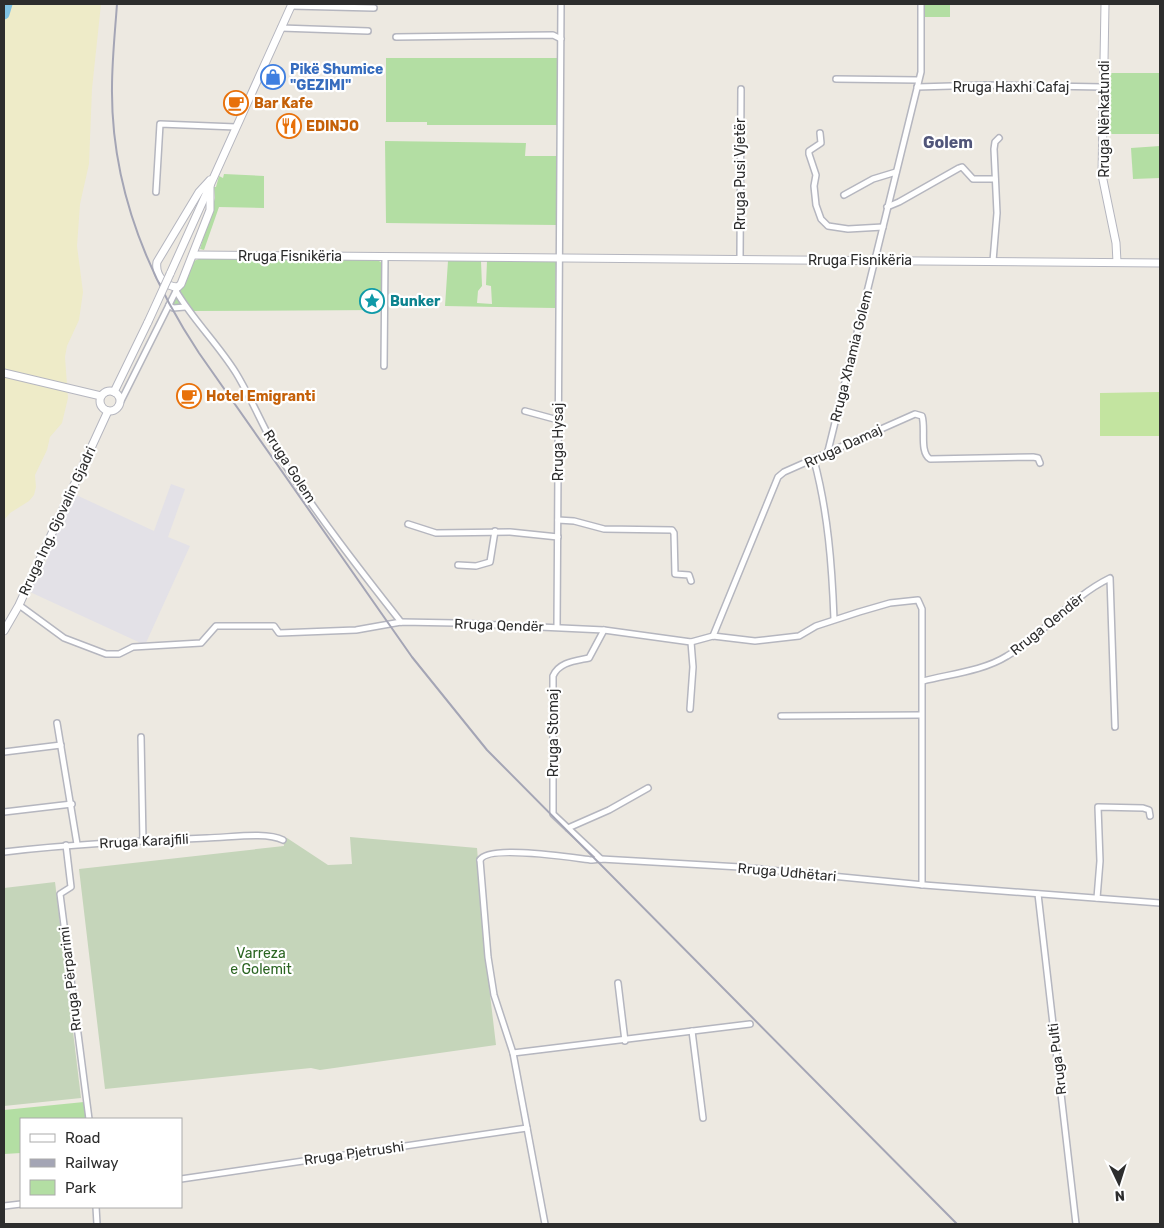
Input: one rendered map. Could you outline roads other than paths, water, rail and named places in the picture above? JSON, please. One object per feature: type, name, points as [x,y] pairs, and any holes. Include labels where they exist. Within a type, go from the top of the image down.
[{"type":"street","points":[[560,258],[561,4]]},
{"type":"street","name":"Rruga Xhamia Golem","points":[[828,451],[922,63],[921,4]]},
{"type":"street","name":"Rruga Nënkatundi","points":[[1105,4],[1102,175],[1116,243],[1117,262]]},
{"type":"street","points":[[114,392],[170,274],[210,180],[236,128],[291,5],[374,8]]},
{"type":"street","points":[[281,28],[368,31]]},
{"type":"street","points":[[396,37],[553,35],[561,39]]},
{"type":"street","points":[[836,79],[918,80]]},
{"type":"street","name":"Rruga Haxhi Cafaj","points":[[917,87],[986,85],[1104,87]]},
{"type":"street","name":"Rruga Pusi Vjetër","points":[[740,259],[741,89]]},
{"type":"street","points":[[156,192],[160,124],[236,128]]},
{"type":"street","points":[[820,132],[821,143],[809,151],[809,154],[816,175],[814,198],[822,219],[828,226],[839,229],[882,227]]},
{"type":"street","points":[[993,261],[996,221],[994,149],[995,142],[999,138]]},
{"type":"street","points":[[887,207],[962,167],[973,179],[995,179]]},
{"type":"street","points":[[844,195],[873,179],[896,172]]},
{"type":"street","points":[[101,396],[102,407],[108,411],[116,409],[119,405],[181,284],[194,255],[210,210],[210,180]]},
{"type":"street","points":[[177,289],[164,282],[158,273],[157,262],[199,192],[210,180]]},
{"type":"street","name":"Rruga Fisnikëria","points":[[194,255],[1160,263]]},
{"type":"street","points":[[384,366],[385,256]]},
{"type":"street","name":"Rruga Hysaj","points":[[557,627],[560,258]]},
{"type":"street","name":"Rruga Golem","points":[[177,289],[185,307],[197,319],[236,374],[282,460],[373,588],[401,622]]},
{"type":"street","points":[[169,305],[173,308],[185,307]]},
{"type":"street","points":[[4,373],[101,396]]},
{"type":"street","points":[[101,396],[105,392],[114,392],[118,395],[119,405]]},
{"type":"street","name":"Rruga Ing. Gjovalin Gjadri","points":[[4,631],[19,605],[108,411]]},
{"type":"street","points":[[525,411],[558,420]]},
{"type":"street","name":"Rruga Damaj","points":[[713,636],[778,477],[784,472],[915,414],[922,416],[924,423],[924,451],[930,458],[1033,457],[1038,458],[1040,464]]},
{"type":"street","points":[[814,460],[822,491],[831,558],[834,619]]},
{"type":"street","points":[[558,520],[574,521],[604,529],[672,530],[674,533],[676,574],[689,575],[691,581]]},
{"type":"street","points":[[408,524],[436,533],[495,531],[558,537]]},
{"type":"street","points":[[458,565],[476,566],[490,562],[495,531]]},
{"type":"street","name":"Rruga Qendër","points":[[923,681],[979,667],[1006,657],[1024,645],[1076,598],[1110,578],[1115,727]]},
{"type":"street","name":"Rruga Qendër","points":[[19,605],[64,638],[112,655],[133,647],[201,643],[210,630],[216,626],[274,626],[279,633],[313,633],[356,630],[401,622],[604,630],[691,642],[713,636],[755,641],[783,640],[798,636],[834,619],[890,603],[918,600],[922,610],[922,884]]},
{"type":"street","name":"Rruga Stomaj","points":[[601,859],[554,814],[553,676],[556,670],[563,665],[589,658],[604,630]]},
{"type":"street","points":[[690,709],[693,668],[691,642]]},
{"type":"street","points":[[781,716],[921,715]]},
{"type":"street","points":[[57,723],[72,804],[77,844]]},
{"type":"street","points":[[141,737],[143,841]]},
{"type":"street","points":[[4,752],[61,744]]},
{"type":"street","points":[[568,828],[609,810],[648,788]]},
{"type":"street","points":[[4,812],[72,804]]},
{"type":"street","points":[[1097,898],[1100,861],[1098,807],[1143,808],[1149,810],[1150,816]]},
{"type":"street","name":"Rruga Karajfili","points":[[4,852],[77,844],[143,841],[269,836],[283,840]]},
{"type":"street","name":"Rruga Përparimi","points":[[66,845],[71,887],[60,894],[89,1118]]},
{"type":"street","name":"Rruga Udhëtari","points":[[513,1053],[494,995],[488,957],[479,860],[487,854],[499,852],[592,860],[740,867],[1160,903]]},
{"type":"street","name":"Rruga Pulti","points":[[1038,894],[1076,1224]]},
{"type":"street","points":[[618,983],[625,1041]]},
{"type":"street","points":[[545,1224],[513,1053],[625,1041],[750,1024]]},
{"type":"street","points":[[692,1032],[703,1118]]},
{"type":"street","name":"Rruga Pjetrushi","points":[[182,1179],[526,1128]]},
{"type":"street","points":[[4,1206],[20,1204]]},
{"type":"street","points":[[96,1208],[98,1224]]},
{"type":"waterway","points":[[4,14],[7,4]]},
{"type":"railway","points":[[117,4],[112,78],[113,124],[125,193],[135,227],[148,260],[180,323],[199,353],[412,657],[487,750],[957,1224]]},
{"type":"place","name":"Pikë Shumice \"GEZIMI\"","points":[[273,77]]},
{"type":"place","name":"Bar Kafe","points":[[236,103]]},
{"type":"place","name":"EDINJO","points":[[289,126]]},
{"type":"place","name":"Bunker","points":[[372,301]]},
{"type":"place","name":"Hotel Emigranti","points":[[189,396]]},
{"type":"district","name":"Golem","points":[[948,142]]},
{"type":"park label","name":"Varreza e Golemit","points":[[261,962]]}]
